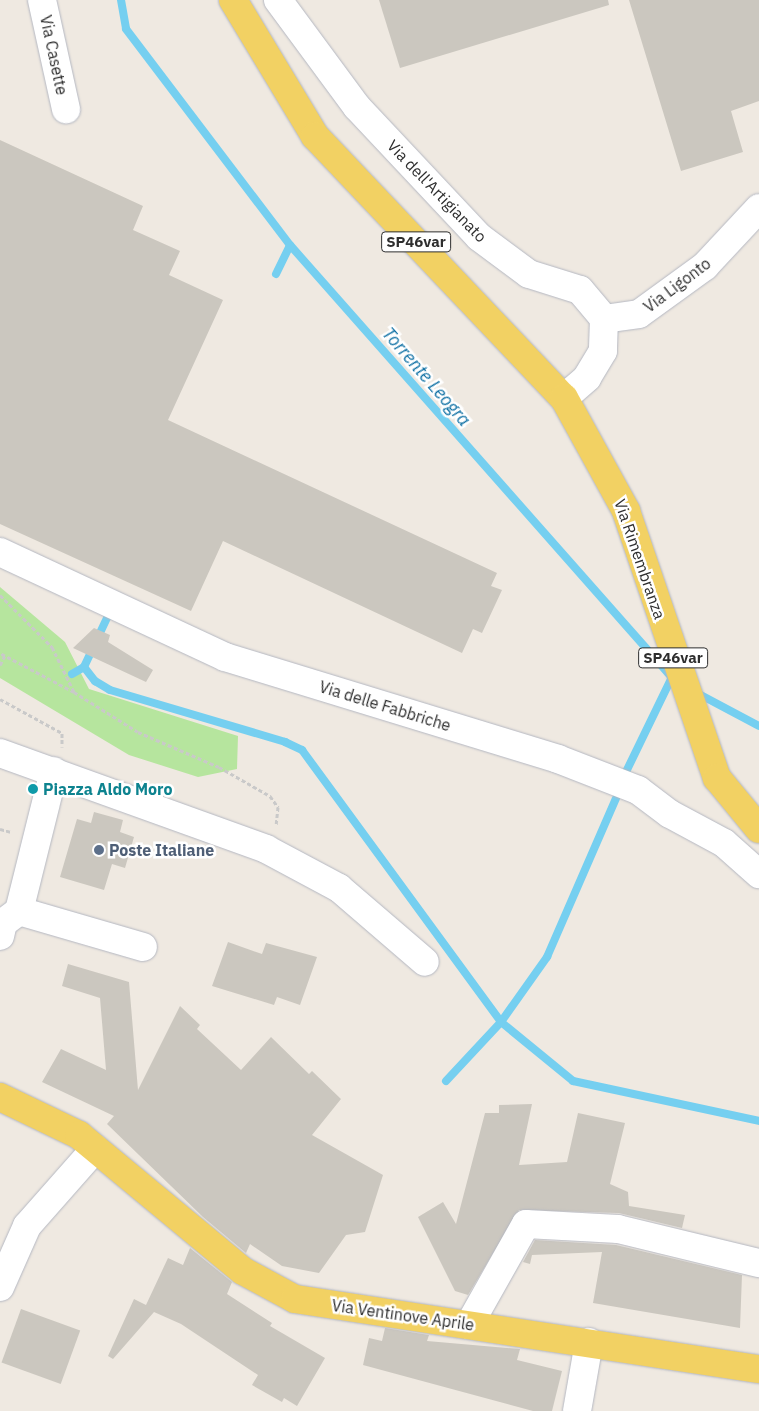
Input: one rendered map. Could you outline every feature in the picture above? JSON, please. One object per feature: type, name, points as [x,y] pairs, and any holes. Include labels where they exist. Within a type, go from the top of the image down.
[{"type":"main road","name":"SP46var","points":[[233,0],[315,136],[564,398]]},
{"type":"main road","name":"Via Rimembranza","points":[[564,398],[609,476],[626,511],[717,778],[759,829]]},
{"type":"main road","name":"Via Ventinove Aprile","points":[[0,1096],[55,1122],[95,1149],[243,1271],[269,1288],[324,1304],[589,1342],[759,1369]]},
{"type":"street","name":"Via Casette","points":[[42,0],[66,109]]},
{"type":"street","name":"Via dell'Artigianato","points":[[278,0],[357,107],[479,237],[528,274],[580,290],[604,319]]},
{"type":"street","name":"Via Ligonto","points":[[604,319],[639,314],[705,266],[759,208]]},
{"type":"street","points":[[564,398],[587,378],[603,351],[604,319]]},
{"type":"street","name":"Via delle Fabbriche","points":[[0,552],[225,656],[590,770],[638,790],[670,814],[724,843],[759,874]]},
{"type":"street","points":[[0,753],[266,849],[339,888],[425,962]]},
{"type":"street","points":[[0,936],[4,923],[19,911],[54,771]]},
{"type":"street","points":[[19,911],[143,947]]},
{"type":"street","points":[[0,1286],[27,1226],[95,1149]]},
{"type":"street","points":[[469,1325],[526,1224],[618,1229],[759,1263]]},
{"type":"street","points":[[577,1411],[589,1342]]},
{"type":"path","points":[[0,595],[52,647],[74,692]]},
{"type":"path","points":[[0,653],[74,692],[138,732],[218,767],[270,796],[279,814],[266,849]]},
{"type":"path","points":[[0,665],[5,655]]},
{"type":"path","points":[[0,699],[62,733],[64,739],[54,771]]},
{"type":"green space","points":[[0,587],[65,642],[89,689],[238,736],[237,769],[198,777],[129,755],[0,678]]},
{"type":"building","points":[[379,0],[608,0],[609,5],[400,68]]},
{"type":"building","points":[[629,0],[759,0],[759,101],[731,111],[743,152],[681,171]]},
{"type":"building","points":[[0,140],[143,206],[133,230],[180,251],[169,275],[223,300],[168,420],[497,573],[491,586],[502,590],[482,633],[473,629],[462,653],[223,541],[191,611],[0,524]]},
{"type":"building","points":[[94,628],[110,635],[108,642],[153,670],[146,682],[73,648]]},
{"type":"building","name":"Poste Italiane","points":[[94,812],[123,820],[120,832],[134,837],[125,868],[112,864],[104,890],[60,877],[77,819],[91,823]]},
{"type":"building","points":[[228,942],[262,954],[266,943],[317,957],[300,1005],[277,997],[274,1005],[212,986]]},
{"type":"building","points":[[68,964],[129,982],[138,1090],[180,1006],[200,1025],[197,1029],[241,1070],[271,1037],[309,1074],[312,1071],[341,1099],[312,1135],[383,1175],[365,1232],[346,1235],[319,1273],[282,1266],[250,1244],[246,1253],[203,1217],[107,1124],[114,1116],[42,1082],[61,1049],[106,1070],[100,998],[62,986]]},
{"type":"building","points":[[532,1104],[519,1165],[567,1162],[578,1113],[625,1123],[610,1184],[628,1192],[629,1206],[685,1215],[682,1228],[619,1213],[519,1210],[468,1295],[455,1291],[418,1217],[443,1202],[456,1224],[485,1113],[499,1113],[499,1105]]},
{"type":"building","points":[[535,1240],[616,1245],[742,1275],[740,1328],[593,1303],[602,1252],[532,1255],[530,1264],[523,1262]]},
{"type":"building","points":[[190,1248],[232,1282],[227,1294],[272,1323],[270,1326],[325,1358],[297,1406],[284,1398],[282,1402],[252,1385],[258,1375],[181,1324],[154,1312],[113,1359],[108,1356],[134,1299],[146,1305],[168,1258],[183,1265]]},
{"type":"building","points":[[21,1309],[80,1331],[61,1384],[2,1363]]},
{"type":"building","points":[[385,1328],[429,1335],[427,1341],[520,1349],[517,1360],[562,1371],[552,1411],[533,1411],[363,1365],[369,1338],[382,1341]]},
{"type":"waterway","name":"Torrente Leogra","points":[[121,0],[126,29],[290,245],[676,682]]},
{"type":"waterway","points":[[276,274],[290,245]]},
{"type":"waterway","points":[[72,674],[84,667],[107,618]]},
{"type":"waterway","points":[[84,667],[95,681],[110,690],[285,742],[302,750],[501,1022],[573,1081],[759,1121]]},
{"type":"waterway","points":[[624,776],[671,679]]},
{"type":"waterway","name":"Torrente Leogra","points":[[695,692],[759,726]]},
{"type":"waterway","points":[[446,1081],[501,1022],[547,957],[616,798]]},
{"type":"place","name":"Piazza Aldo Moro","points":[[33,789]]},
{"type":"place","name":"Poste Italiane","points":[[99,850]]}]
